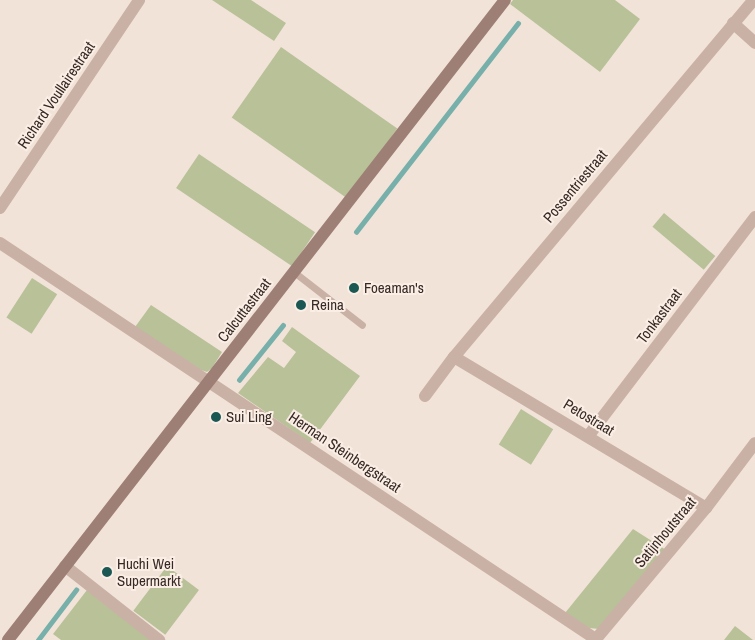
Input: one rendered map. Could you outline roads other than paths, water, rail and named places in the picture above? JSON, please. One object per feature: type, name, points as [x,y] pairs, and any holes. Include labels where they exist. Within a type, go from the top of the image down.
[{"type":"street","name":"Richard Voullairestraat","points":[[0,208],[139,0]]},
{"type":"street","name":"Calcuttastraat","points":[[8,640],[505,0]]},
{"type":"street","name":"Possentriestraat","points":[[424,396],[454,356],[754,0]]},
{"type":"street","points":[[733,23],[755,43]]},
{"type":"street","name":"Tonkastraat","points":[[589,436],[755,217]]},
{"type":"street","name":"Herman Steinbergstraat","points":[[0,243],[210,381],[596,640]]},
{"type":"street","name":"Petostraat","points":[[454,356],[706,508]]},
{"type":"street","name":"Satijnhoutstraat","points":[[596,640],[706,508],[755,443]]},
{"type":"street","points":[[65,566],[159,640]]},
{"type":"lane","points":[[294,272],[362,325]]},
{"type":"waterway","points":[[356,232],[518,23]]},
{"type":"waterway","points":[[239,380],[283,325]]},
{"type":"waterway","points":[[38,640],[76,590]]},
{"type":"place","name":"Foeaman's","points":[[354,288]]},
{"type":"place","name":"Reina","points":[[301,305]]},
{"type":"place","name":"Sui Ling","points":[[216,417]]},
{"type":"place","name":"Huchi Wei Supermarkt","points":[[107,572]]}]
